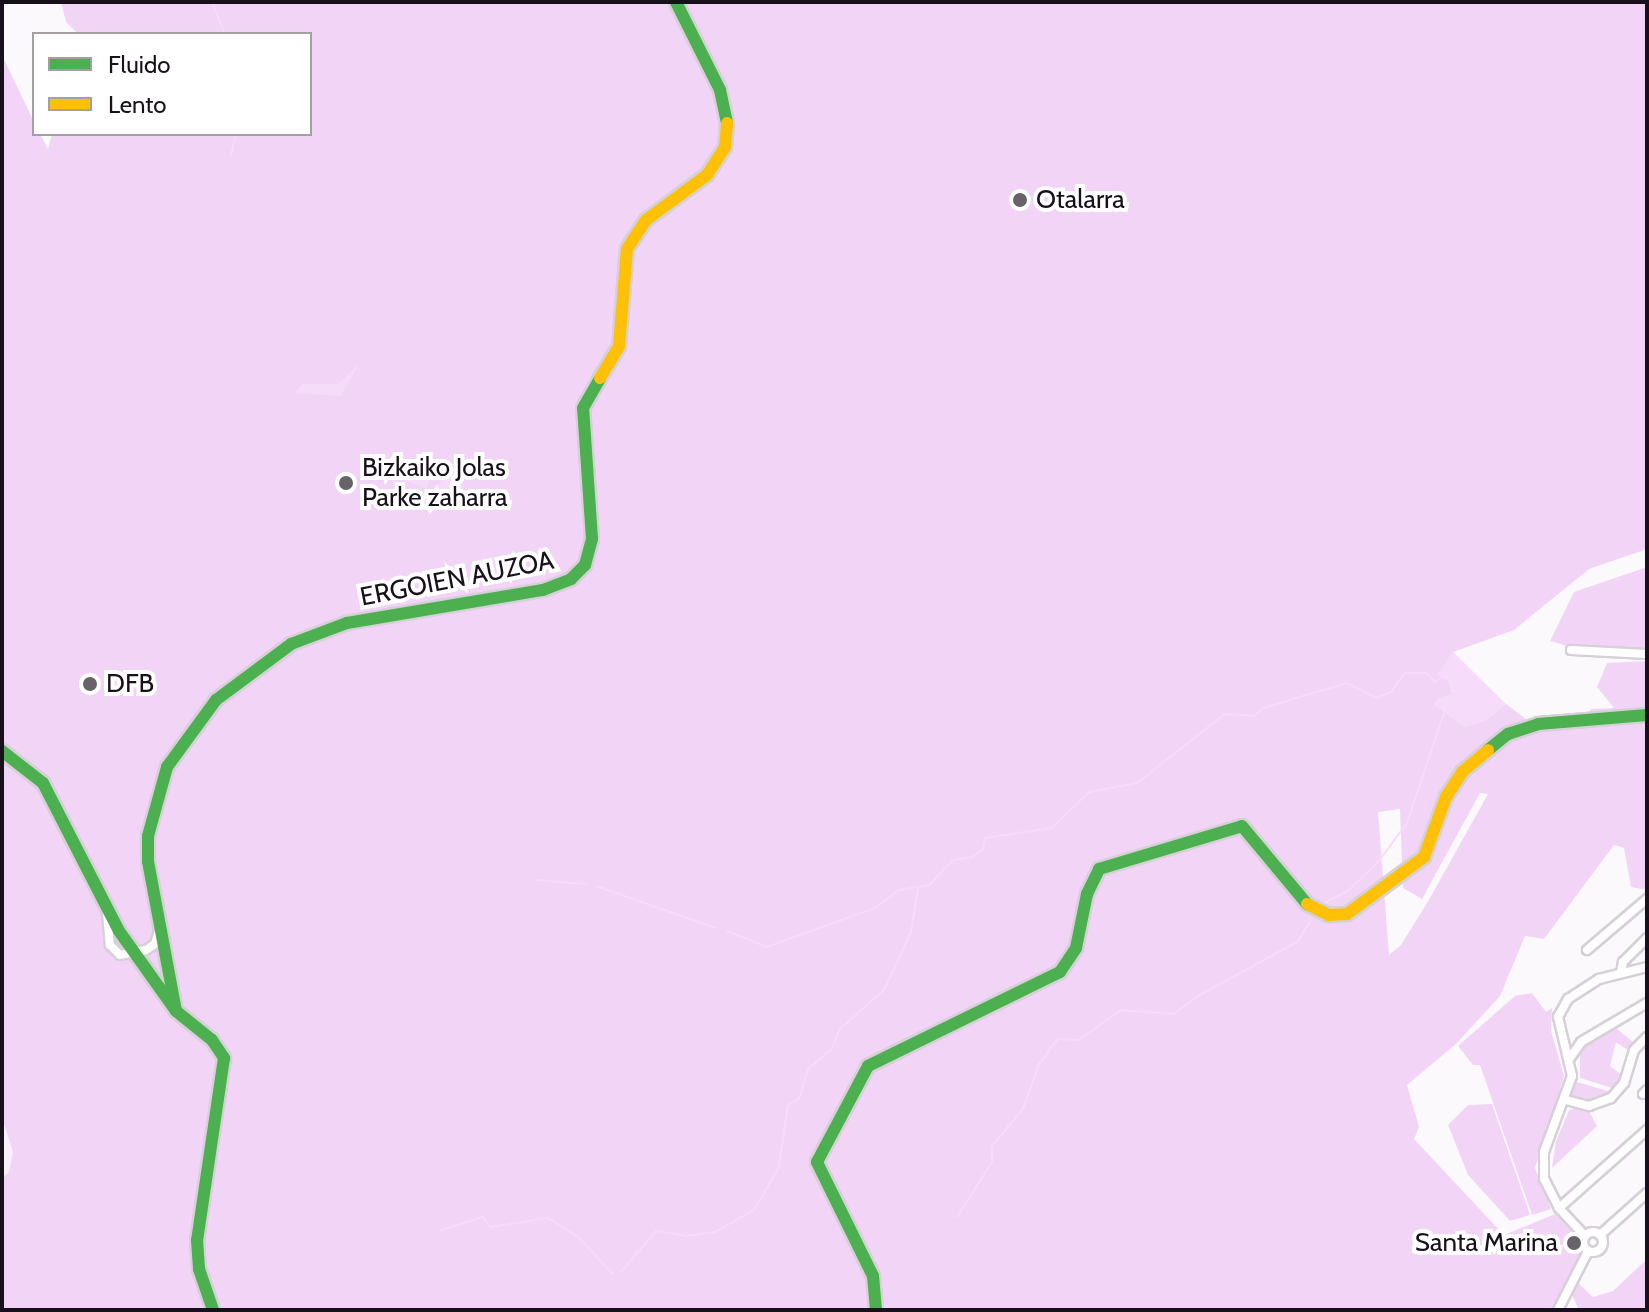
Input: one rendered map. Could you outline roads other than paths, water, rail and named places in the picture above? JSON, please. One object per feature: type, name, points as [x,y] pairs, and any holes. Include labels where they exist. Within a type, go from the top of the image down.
[{"type":"street","name":"ERGOIEN AUZOA","points":[[176,1011],[148,861],[151,812],[167,767],[216,700],[276,652],[305,638],[347,623],[543,590],[571,579],[585,565],[592,539],[583,408],[619,346],[627,249],[646,220],[707,175],[725,147],[728,128],[720,90],[676,2]]},
{"type":"street","points":[[1571,650],[1647,654]]},
{"type":"street","points":[[876,1310],[873,1276],[817,1162],[849,1098],[868,1066],[1060,972],[1076,948],[1087,894],[1099,869],[1162,846],[1242,826],[1303,902],[1322,913],[1347,914],[1424,857],[1446,797],[1462,772],[1508,734],[1538,724],[1647,715]]},
{"type":"street","points":[[2,751],[43,783],[107,911],[136,956],[176,1011],[212,1040],[224,1058],[197,1240],[199,1269],[213,1310]]},
{"type":"street","points":[[1587,950],[1647,899]]},
{"type":"street","points":[[136,956],[155,944],[159,930]]},
{"type":"street","points":[[1621,973],[1623,962],[1647,938]]},
{"type":"street","points":[[1558,1310],[1588,1251],[1585,1236],[1549,1193],[1543,1166],[1566,1100],[1570,1059],[1560,1033],[1558,1017],[1568,999],[1621,973],[1647,967]]},
{"type":"street","points":[[1570,1059],[1581,1042],[1647,1003]]},
{"type":"street","points":[[1560,1033],[1581,1042]]},
{"type":"street","points":[[1566,1100],[1589,1106],[1611,1098],[1624,1083],[1634,1050],[1647,1037]]},
{"type":"street","points":[[1559,1208],[1647,1130]]},
{"type":"street","points":[[1585,1236],[1600,1235],[1647,1193]]},
{"type":"street","points":[[1588,1251],[1602,1247],[1600,1235]]},
{"type":"waterway","points":[[212,2],[224,32]]},
{"type":"waterway","points":[[231,155],[236,136]]},
{"type":"waterway","points":[[727,931],[767,947],[875,908],[899,890],[929,885],[953,860],[973,857],[983,849],[985,838],[1052,828],[1089,792],[1137,783],[1225,714],[1254,716],[1263,708],[1347,683],[1376,698],[1391,692],[1405,673],[1426,673],[1435,682],[1442,677]]},
{"type":"waterway","points":[[1322,904],[1348,891],[1378,862],[1407,823],[1444,713]]},
{"type":"waterway","points":[[537,880],[586,884]]},
{"type":"waterway","points":[[596,886],[716,928]]},
{"type":"waterway","points":[[779,1166],[788,1105],[799,1099],[808,1069],[831,1050],[840,1029],[884,990],[911,932],[918,889]]},
{"type":"waterway","points":[[957,1217],[992,1162],[992,1146],[1023,1109],[1039,1064],[1058,1039],[1078,1040],[1121,1010],[1174,1014],[1198,996],[1297,942],[1310,922]]},
{"type":"waterway","points":[[621,1272],[656,1231],[686,1236],[715,1232],[754,1210],[779,1167]]},
{"type":"waterway","points":[[441,1230],[483,1217],[490,1227],[548,1218],[577,1236],[613,1274]]},
{"type":"place","name":"Otalarra","points":[[1020,200]]},
{"type":"place","name":"Bizkaiko Jolas Parke zaharra","points":[[346,483]]},
{"type":"place","name":"DFB","points":[[90,684]]},
{"type":"place","name":"Santa Marina","points":[[1574,1243]]}]
